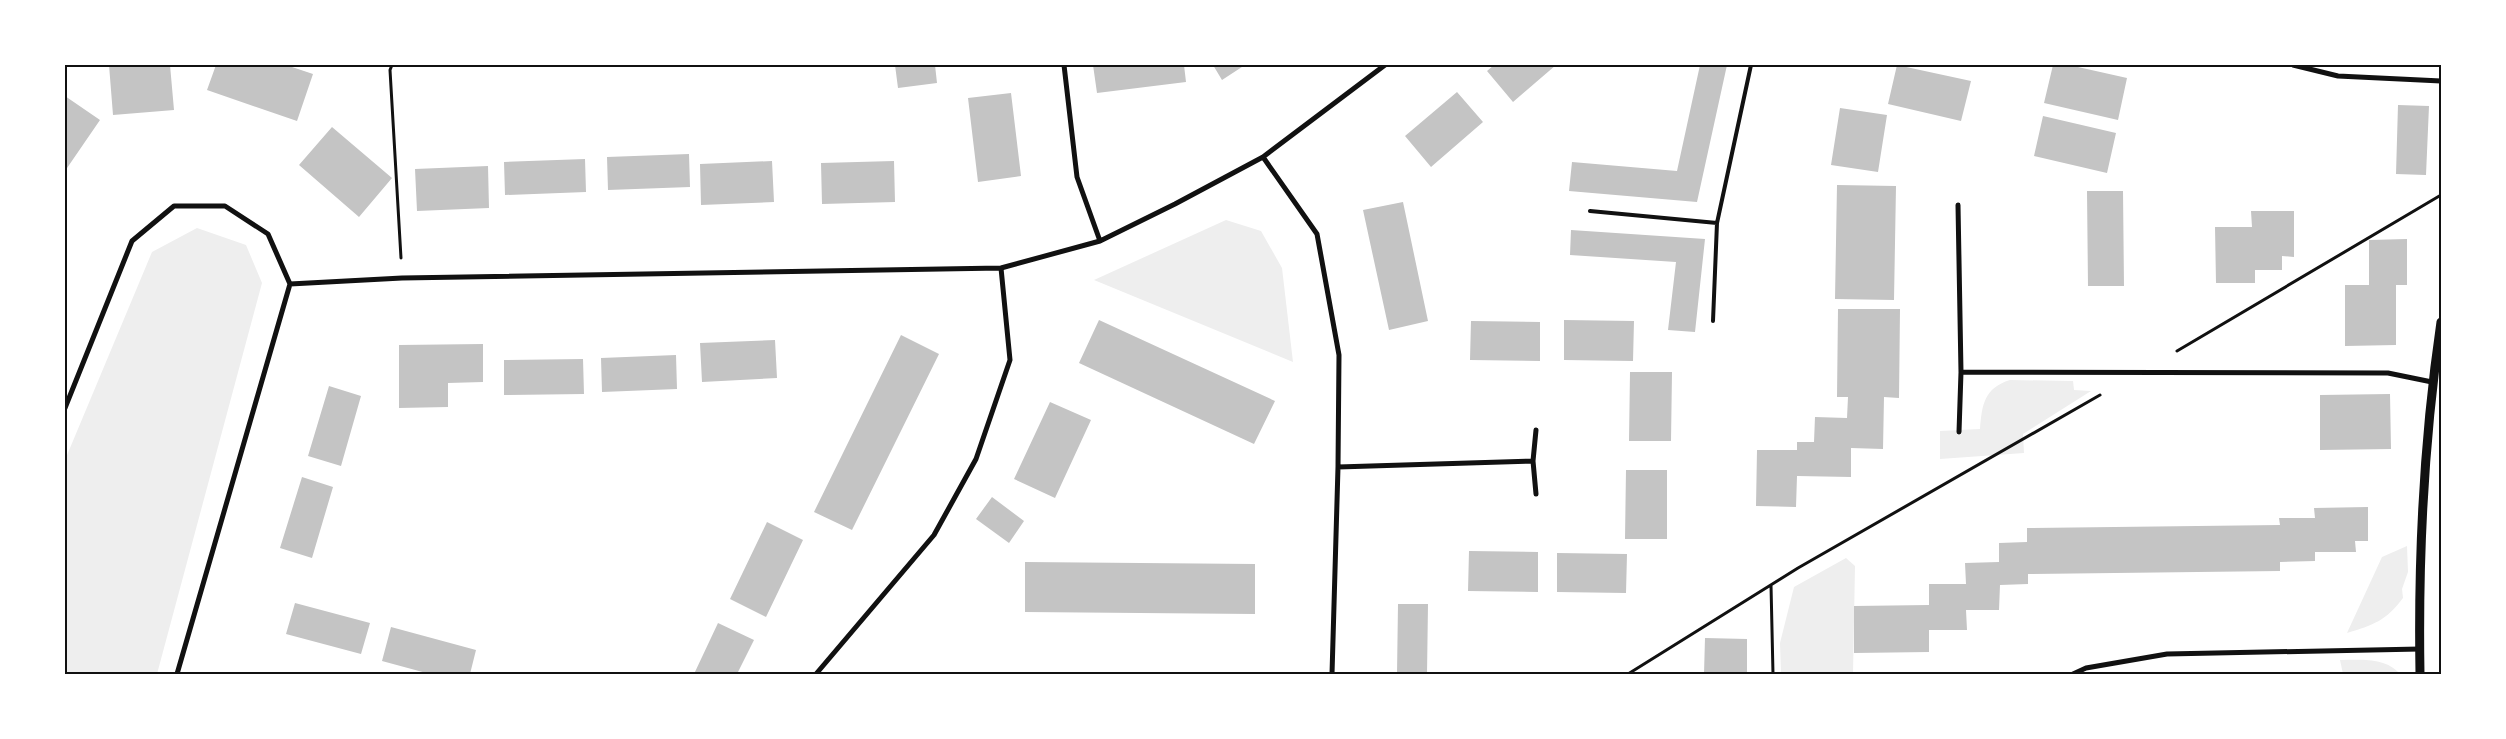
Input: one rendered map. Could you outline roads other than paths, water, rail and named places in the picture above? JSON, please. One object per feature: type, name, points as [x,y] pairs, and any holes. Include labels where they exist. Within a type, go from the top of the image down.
[{"type":"street","points":[[1064,65],[1077,177],[1100,241]]},
{"type":"street","points":[[290,284],[402,278],[1001,268],[1100,241],[1263,157],[1385,65]]},
{"type":"street","points":[[2293,65],[2338,76],[2441,81]]},
{"type":"street","points":[[1263,157],[1317,234],[1339,355],[1332,674]]},
{"type":"street","points":[[1958,205],[1961,372],[1959,432]]},
{"type":"street","points":[[65,408],[132,241],[174,206],[225,206],[268,234],[290,284],[177,674]]},
{"type":"street","points":[[816,674],[934,535],[976,459],[1010,360],[1001,268]]},
{"type":"street","points":[[2420,674],[2424,477],[2432,382],[2441,322]]},
{"type":"street","points":[[1961,372],[2388,373],[2432,382]]},
{"type":"street","points":[[1536,430],[1533,461],[1536,494]]},
{"type":"street","points":[[1338,467],[1533,461]]},
{"type":"street","points":[[2073,674],[2086,668],[2168,654],[2420,649]]},
{"type":"lane","points":[[1713,321],[1717,222],[1751,65]]},
{"type":"lane","points":[[1590,211],[1717,222]]}]
